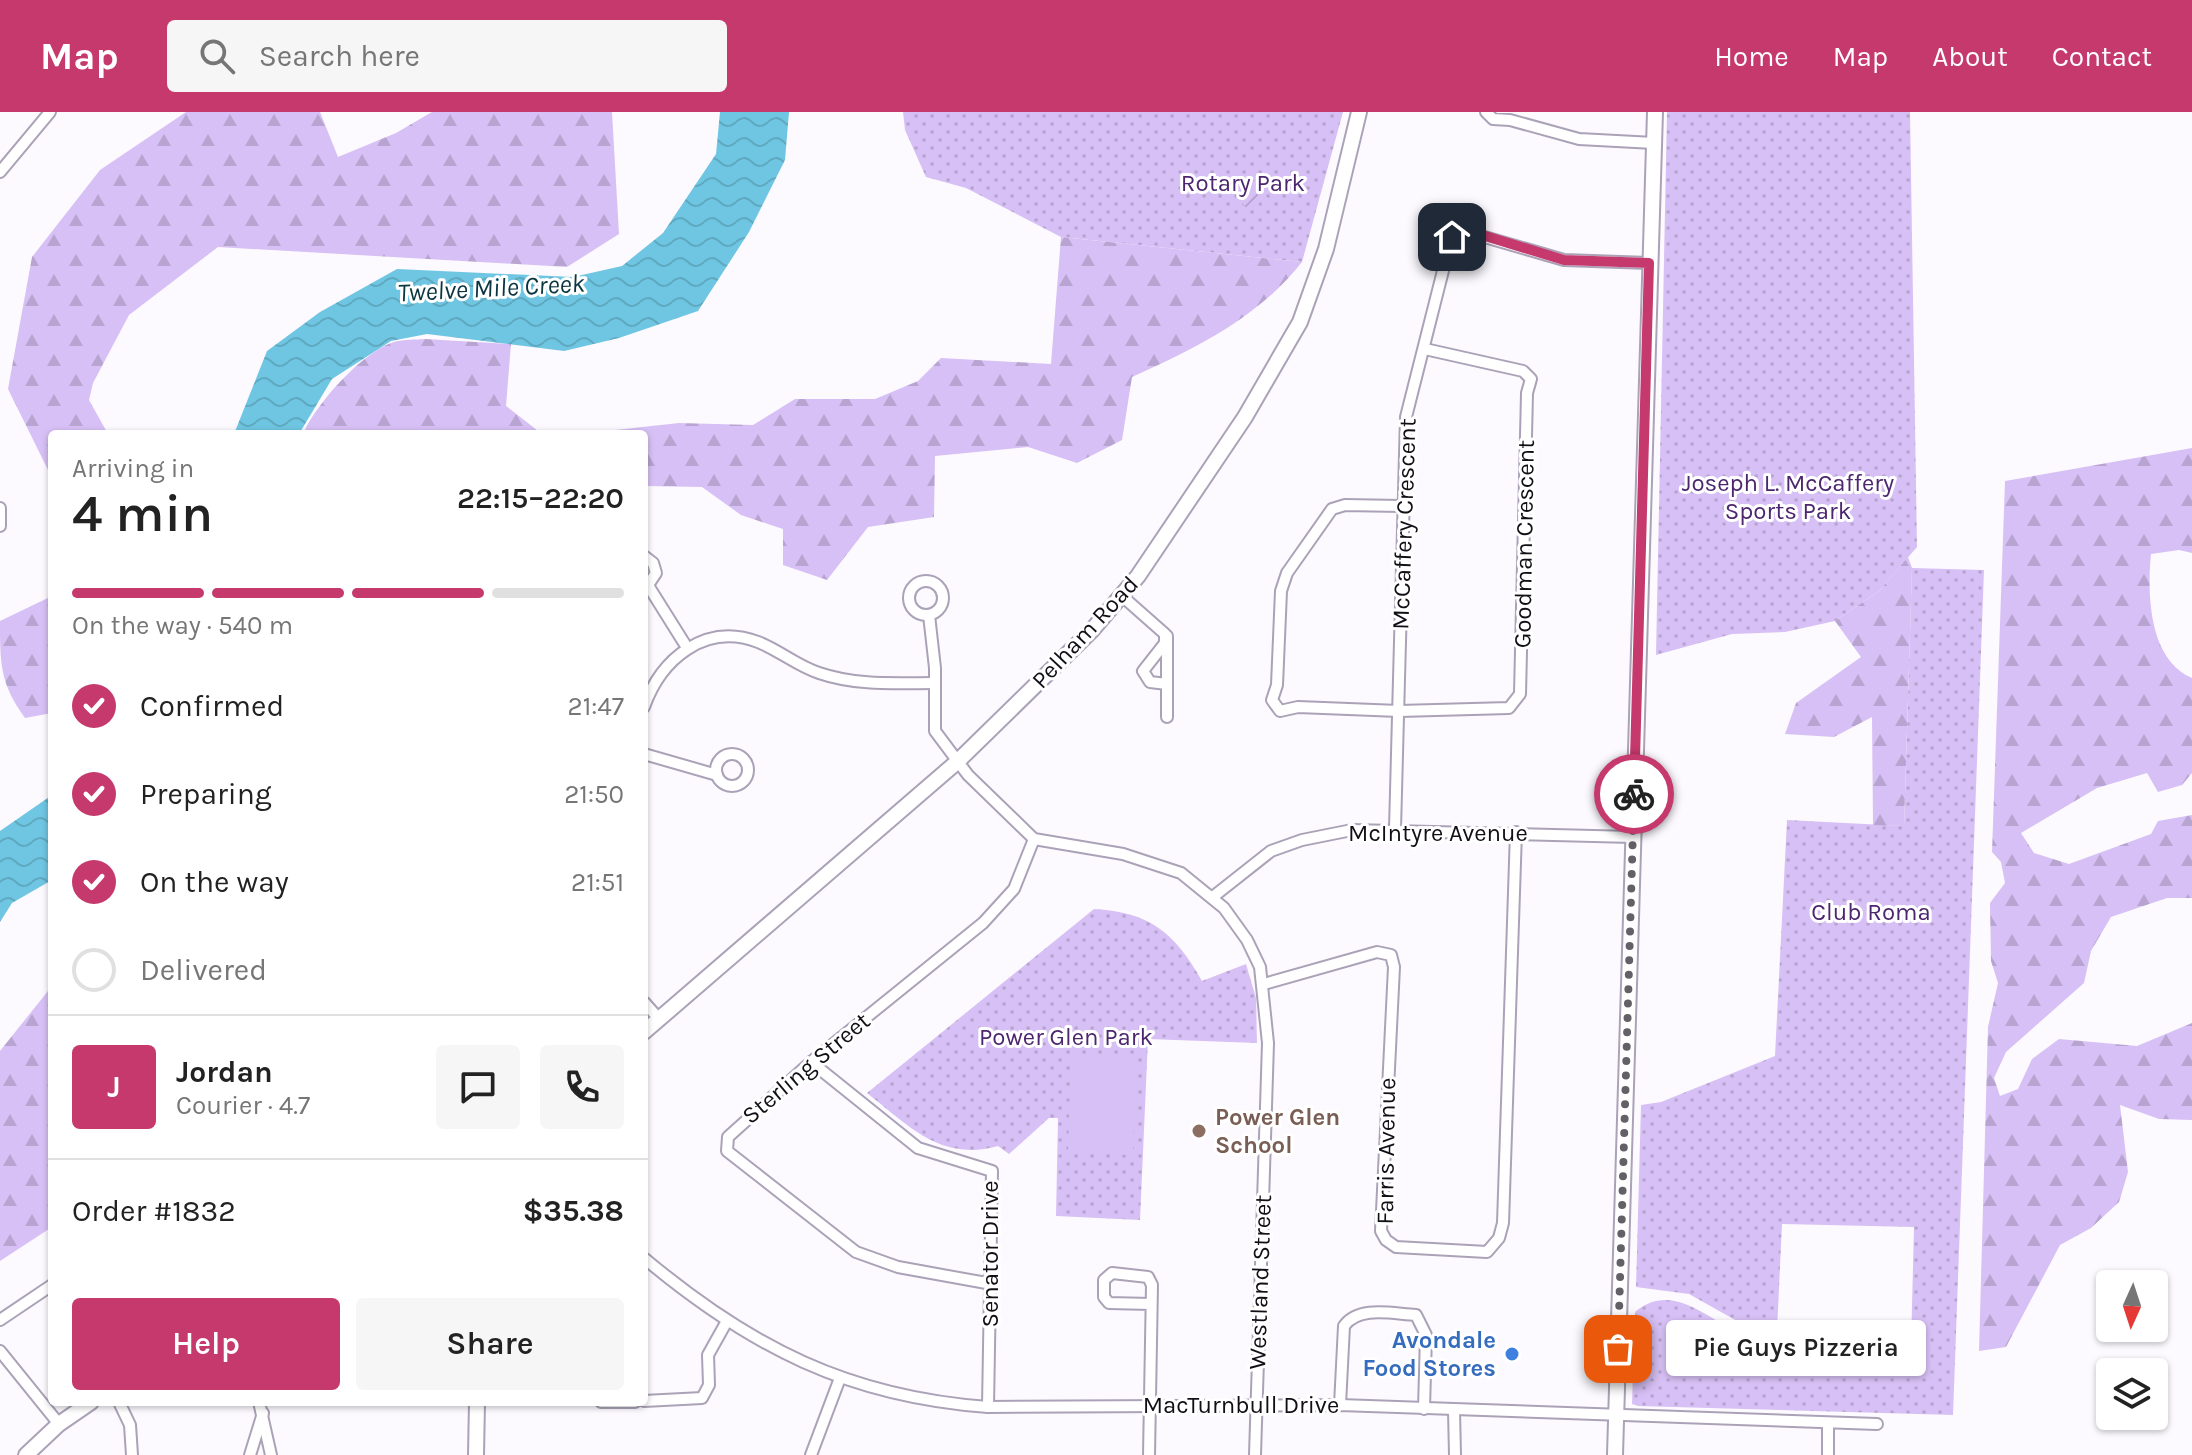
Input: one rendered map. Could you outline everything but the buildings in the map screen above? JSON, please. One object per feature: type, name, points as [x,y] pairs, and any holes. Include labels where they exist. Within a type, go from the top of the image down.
[{"type":"street","points":[[0,172],[50,112]]},
{"type":"street","name":"Pelham Road","points":[[648,1029],[957,762],[1122,596],[1186,510],[1300,322],[1326,249],[1359,112]]},
{"type":"street","points":[[1486,112],[1493,119],[1510,120],[1579,139],[1654,143]]},
{"type":"street","points":[[1615,1455],[1655,112]]},
{"type":"street","name":"McCaffery Crescent","points":[[1395,829],[1401,506],[1406,417],[1451,239],[1459,231],[1564,260],[1649,263]]},
{"type":"street","name":"Goodman Crescent","points":[[1399,711],[1509,708],[1520,694],[1527,406],[1531,379],[1523,371],[1425,349]]},
{"type":"street","points":[[1399,711],[1298,707],[1284,712],[1277,709],[1272,700],[1277,685],[1281,591],[1289,569],[1334,508],[1349,505],[1401,506]]},
{"type":"street","points":[[0,508],[0,526]]},
{"type":"street","points":[[648,560],[656,568],[655,579],[648,586]]},
{"type":"street","points":[[648,591],[686,646]]},
{"type":"street","points":[[1122,596],[1161,629],[1169,644],[1167,717]]},
{"type":"street","points":[[929,615],[935,683],[935,731],[957,762],[1034,839]]},
{"type":"street","points":[[1161,629],[1165,641],[1145,665],[1143,673],[1148,681],[1167,684]]},
{"type":"street","points":[[648,698],[658,677],[686,646],[721,638],[743,638],[812,670],[845,680],[935,683]]},
{"type":"street","points":[[648,755],[717,775]]},
{"type":"street","name":"McIntyre Avenue","points":[[1214,896],[1271,851],[1302,840],[1352,830],[1633,837]]},
{"type":"street","name":"Farris Avenue","points":[[1264,984],[1377,952],[1391,955],[1394,967],[1381,1231],[1386,1240],[1396,1247],[1487,1252],[1499,1238],[1503,1223],[1516,832]]},
{"type":"street","name":"Westland Street","points":[[1034,839],[1154,862],[1181,873],[1214,896],[1247,940],[1264,984],[1268,1043],[1255,1455]]},
{"type":"street","name":"Sterling Street","points":[[992,1284],[898,1267],[856,1252],[727,1151],[733,1129],[983,923],[1014,889],[1034,839]]},
{"type":"street","points":[[648,1006],[660,1020]]},
{"type":"street","name":"Senator Drive","points":[[811,1062],[918,1148],[992,1171],[988,1407]]},
{"type":"street","name":"MacTurnbull Drive","points":[[648,1261],[727,1321],[781,1354],[840,1378],[911,1398],[988,1407],[1340,1405],[1877,1424]]},
{"type":"street","points":[[1149,1455],[1152,1285],[1148,1277],[1112,1273],[1104,1280],[1104,1297],[1109,1303],[1151,1304]]},
{"type":"street","points":[[0,1320],[48,1288]]},
{"type":"street","points":[[1340,1405],[1344,1326],[1350,1317],[1364,1312],[1416,1315],[1426,1335],[1424,1409]]},
{"type":"street","points":[[648,1401],[702,1398],[709,1385],[708,1355],[727,1321]]},
{"type":"street","points":[[0,1351],[59,1424]]},
{"type":"street","points":[[811,1455],[840,1378]]},
{"type":"street","points":[[26,1455],[59,1424],[85,1406]]},
{"type":"street","points":[[121,1406],[130,1425],[132,1455]]},
{"type":"street","points":[[250,1455],[261,1406]]},
{"type":"street","points":[[261,1406],[271,1455]]},
{"type":"street","points":[[476,1455],[477,1406]]},
{"type":"street","points":[[1454,1410],[1455,1455]]},
{"type":"street","points":[[1828,1423],[1828,1455]]},
{"type":"green space","points":[[186,112],[320,112],[338,157],[396,133],[432,112],[612,112],[619,234],[567,267],[218,247],[129,315],[93,383],[89,400],[106,430],[48,430],[48,470],[8,389],[32,257],[100,170]]},
{"type":"green space","name":"Rotary Park","points":[[903,112],[1343,112],[1302,262],[1061,237],[966,188],[926,177],[905,130]]},
{"type":"green space","name":"Joseph L. McCaffery Sports Park","points":[[1667,112],[1910,112],[1917,547],[1879,591],[1835,621],[1785,632],[1732,634],[1656,655]]},
{"type":"green space","points":[[1247,191],[1255,191],[1260,200],[1258,207],[1247,209],[1242,204],[1242,196]]},
{"type":"green space","points":[[1061,237],[1302,262],[1266,299],[1224,330],[1132,377],[1122,440],[1077,463],[1028,447],[935,456],[934,517],[868,527],[827,580],[783,565],[783,529],[741,515],[702,487],[648,486],[648,430],[615,430],[679,423],[753,425],[795,399],[875,399],[918,381],[941,358],[1051,364]]},
{"type":"green space","points":[[406,340],[511,344],[506,406],[537,430],[305,430],[341,380],[381,348]]},
{"type":"green space","points":[[2192,448],[2192,553],[2179,550],[2151,554],[2150,588],[2159,642],[2178,669],[2192,678],[2192,773],[2182,785],[2158,792],[2147,773],[2097,788],[2021,833],[2034,853],[2069,864],[2151,834],[2158,821],[2192,815],[2192,898],[2167,898],[2111,917],[2091,951],[2084,983],[2006,1052],[1994,1078],[2000,1096],[2018,1089],[2032,1059],[2059,1039],[2137,1046],[2192,1023],[2192,1120],[2159,1119],[2120,1105],[2128,1172],[2119,1202],[2091,1228],[2060,1245],[2006,1347],[1979,1351],[1988,1027],[1998,983],[1991,961],[1990,903],[2005,883],[2001,862],[1992,852],[2005,481]]},
{"type":"green space","points":[[1908,557],[1912,568],[1904,826],[1873,825],[1872,717],[1834,737],[1785,734],[1796,703],[1861,657],[1835,621],[1879,591]]},
{"type":"green space","name":"Club Roma","points":[[1912,568],[1984,570],[1953,1415],[1638,1406],[1632,1404],[1635,1312],[1651,1302],[1666,1300],[1681,1303],[1758,1339],[1815,1345],[1911,1345],[1914,1227],[1782,1224],[1777,1330],[1737,1321],[1689,1294],[1636,1287],[1641,1105],[1661,1102],[1775,1056],[1787,820],[1904,826]]},
{"type":"green space","points":[[48,598],[48,714],[25,718],[11,695],[3,673],[0,621]]},
{"type":"green space","name":"Power Glen Park","points":[[1094,909],[1131,915],[1159,928],[1182,950],[1202,981],[1246,964],[1256,998],[1257,1043],[1148,1039],[1140,1220],[1056,1216],[1058,1118],[1049,1118],[1009,1154],[998,1146],[978,1150],[959,1149],[927,1138],[867,1093]]},
{"type":"green space","points":[[48,991],[48,1230],[0,1261],[0,1051]]},
{"type":"green space","points":[[1071,1055],[1136,1057],[1133,1155],[1068,1152]]},
{"type":"water","name":"Twelve Mile Creek","points":[[720,112],[789,112],[785,160],[749,232],[698,311],[619,338],[564,351],[427,334],[391,341],[332,379],[301,430],[236,430],[267,351],[320,312],[397,269],[573,277],[622,266],[663,233],[716,154]]},
{"type":"water","points":[[48,798],[48,882],[12,903],[0,922],[0,831]]},
{"type":"way so far","points":[[1618,1349],[1634,794]]},
{"type":"place","name":"Power Glen School","points":[[1199,1131]]},
{"type":"place","name":"Pie Guys Pizzeria","points":[[1618,1349]]},
{"type":"place","name":"Avondale Food Stores","points":[[1512,1354]]},
{"type":"route","points":[[1452,237],[1459,231],[1469,231],[1564,260],[1649,263],[1634,794]]}]
